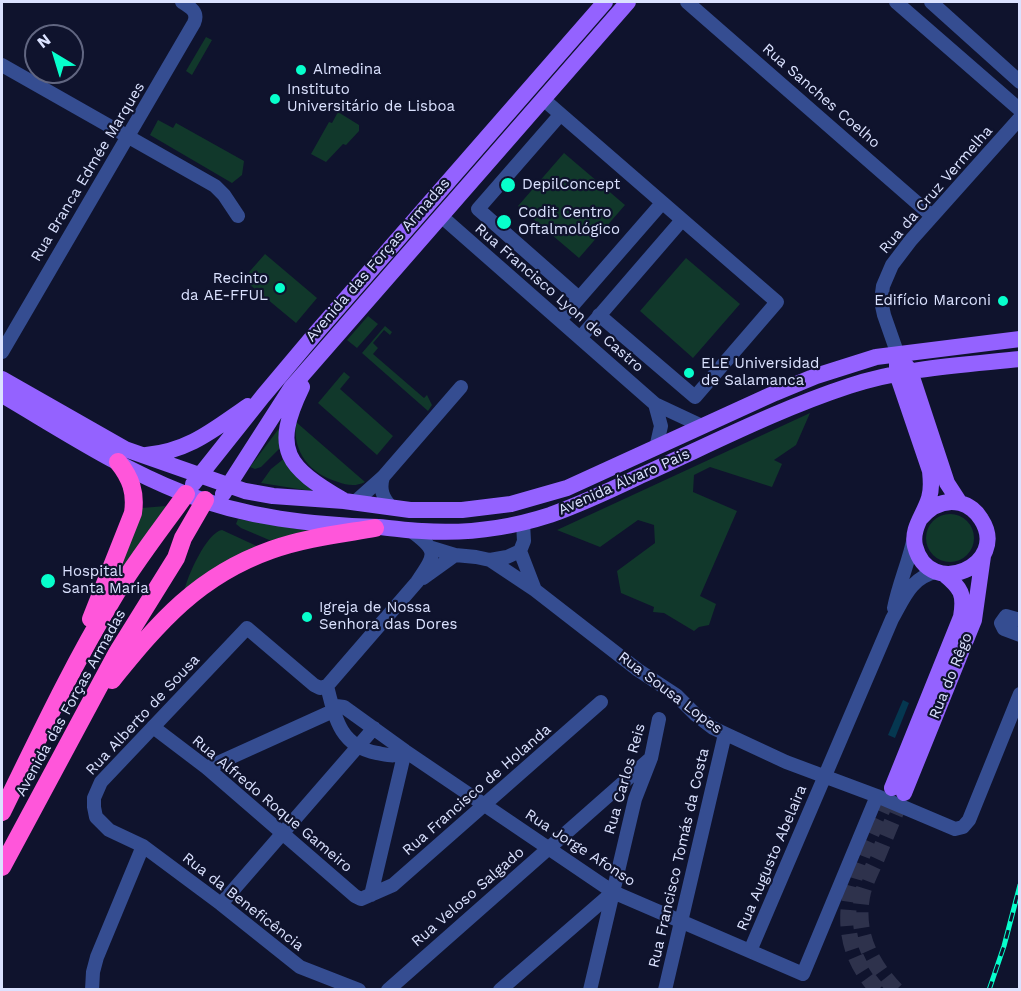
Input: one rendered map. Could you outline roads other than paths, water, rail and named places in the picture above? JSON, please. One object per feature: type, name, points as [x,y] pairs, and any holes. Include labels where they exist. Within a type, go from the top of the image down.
[{"type":"highway","points":[[70,676],[109,570],[133,513],[132,486],[118,462]]},
{"type":"highway","name":"Avenida das Forças Armadas","points":[[2,812],[70,676],[123,582],[186,494]]},
{"type":"highway","name":"Avenida das Forças Armadas","points":[[2,867],[117,653],[176,558],[193,543],[211,502]]},
{"type":"highway","points":[[82,716],[168,614],[210,580],[237,564],[273,549],[375,528]]},
{"type":"main road","name":"Avenida das Forças Armadas","points":[[186,494],[262,396],[605,2]]},
{"type":"main road","name":"Avenida das Forças Armadas","points":[[211,502],[228,486],[275,411],[315,359],[628,2]]},
{"type":"main road","name":"Avenida Álvaro Pais","points":[[2,379],[113,443],[142,456],[228,486],[273,496],[410,510],[462,510],[511,504],[567,488],[816,376],[876,357],[1020,339]]},
{"type":"main road","points":[[898,355],[932,484],[927,505],[917,526],[915,545],[919,556],[927,566],[941,573],[956,574],[966,571],[983,556],[987,534],[978,514],[970,507],[960,503],[937,504],[927,510],[917,526]]},
{"type":"main road","points":[[315,359],[289,416],[286,434],[288,448],[296,465],[306,477],[349,502]]},
{"type":"main road","name":"Avenida Álvaro Pais","points":[[2,395],[118,462],[186,494],[241,512],[280,519],[375,528],[452,532],[523,523],[557,512],[605,493],[769,416],[849,386],[903,373],[1020,359]]},
{"type":"main road","points":[[903,373],[947,483],[960,503]]},
{"type":"main road","points":[[142,456],[161,454],[187,446],[262,396]]},
{"type":"main road","points":[[199,476],[206,483],[211,502]]},
{"type":"main road","points":[[511,504],[523,523]]},
{"type":"main road","name":"Rua do Rêgo","points":[[941,573],[962,592],[961,617],[898,790],[974,620],[983,556]]},
{"type":"street","name":"Rua Sanches Coelho","points":[[687,2],[932,216]]},
{"type":"street","points":[[896,2],[1020,110]]},
{"type":"street","points":[[931,2],[1020,82]]},
{"type":"street","name":"Rua Branca Edmée Marques","points":[[2,352],[195,22],[196,16],[191,4]]},
{"type":"street","points":[[2,65],[217,188],[238,216]]},
{"type":"street","points":[[543,99],[777,302],[694,397],[599,315]]},
{"type":"street","points":[[560,115],[478,209],[579,298]]},
{"type":"street","name":"Rua da Cruz Vermelha","points":[[898,355],[881,301],[883,286],[892,265],[932,216],[1020,118]]},
{"type":"street","points":[[560,320],[662,203]]},
{"type":"street","name":"Rua Francisco Lyon de Castro","points":[[441,216],[655,404],[702,426]]},
{"type":"street","points":[[580,338],[682,220]]},
{"type":"street","points":[[349,502],[383,477],[461,387]]},
{"type":"street","points":[[655,404],[661,426],[656,448]]},
{"type":"street","points":[[383,477],[381,491],[392,508]]},
{"type":"street","points":[[490,560],[507,558],[520,551],[525,541],[523,523]]},
{"type":"street","points":[[892,619],[898,587],[909,560],[917,526]]},
{"type":"street","points":[[405,751],[400,755],[390,756],[369,752],[358,746],[343,733],[335,719],[327,686],[417,582],[432,558],[432,548],[410,530]]},
{"type":"street","name":"Rua Sousa Lopes","points":[[432,548],[455,555],[476,556],[490,560],[535,590],[638,670],[676,695],[696,715],[724,734],[952,828],[963,827],[970,817],[1020,694]]},
{"type":"street","points":[[520,551],[535,590]]},
{"type":"street","points":[[417,582],[455,555]]},
{"type":"street","points":[[824,777],[892,619],[915,582],[925,574],[941,573]]},
{"type":"street","points":[[1020,620],[1006,616],[1001,623],[1007,630],[1020,635]]},
{"type":"street","name":"Rua Alberto de Sousa","points":[[143,846],[109,830],[96,817],[94,798],[101,782],[247,628],[314,685],[320,688],[327,686]]},
{"type":"street","name":"Rua Francisco de Holanda","points":[[371,895],[393,885],[601,702]]},
{"type":"street","name":"Rua Jorge Afonso","points":[[333,711],[336,706],[344,706],[405,751],[613,892],[803,974],[877,796]]},
{"type":"street","points":[[207,768],[333,711]]},
{"type":"street","name":"Rua Carlos Reis","points":[[590,990],[635,799],[651,758],[659,719]]},
{"type":"street","name":"Rua Alfredo Roque Gameiro","points":[[153,727],[207,768],[357,898],[365,899],[371,895]]},
{"type":"street","points":[[221,904],[374,728]]},
{"type":"street","name":"Rua Francisco Tomás da Costa","points":[[665,990],[724,734]]},
{"type":"street","points":[[371,895],[405,751]]},
{"type":"street","name":"Rua Veloso Salgado","points":[[388,990],[651,758]]},
{"type":"street","name":"Rua Augusto Abelaira","points":[[750,951],[824,777]]},
{"type":"street","points":[[92,990],[97,957],[143,846]]},
{"type":"street","name":"Rua da Beneficência","points":[[143,846],[300,967],[359,990]]},
{"type":"street","points":[[500,990],[613,892]]},
{"type":"water","points":[[903,700],[909,703],[895,738],[888,735]]},
{"type":"tunnel","points":[[878,990],[860,965],[851,940],[848,915],[859,864],[892,788]]},
{"type":"tunnel","points":[[896,990],[879,969],[866,946],[861,906],[866,884],[904,793]]},
{"type":"railway","points":[[989,990],[1004,946],[1020,885]]},
{"type":"place","name":"Almedina","points":[[301,70]]},
{"type":"place","name":"Instituto Universitário de Lisboa","points":[[275,99]]},
{"type":"place","name":"DepilConcept","points":[[508,185]]},
{"type":"place","name":"Codit Centro Oftalmológico","points":[[504,222]]},
{"type":"place","name":"Recinto da AE-FFUL","points":[[280,288]]},
{"type":"place","name":"Edifício Marconi","points":[[1003,301]]},
{"type":"place","name":"ELE Universidad de Salamanca","points":[[689,373]]},
{"type":"place","name":"Hospital Santa Maria","points":[[48,581]]},
{"type":"place","name":"Igreja de Nossa Senhora das Dores","points":[[307,617]]}]
